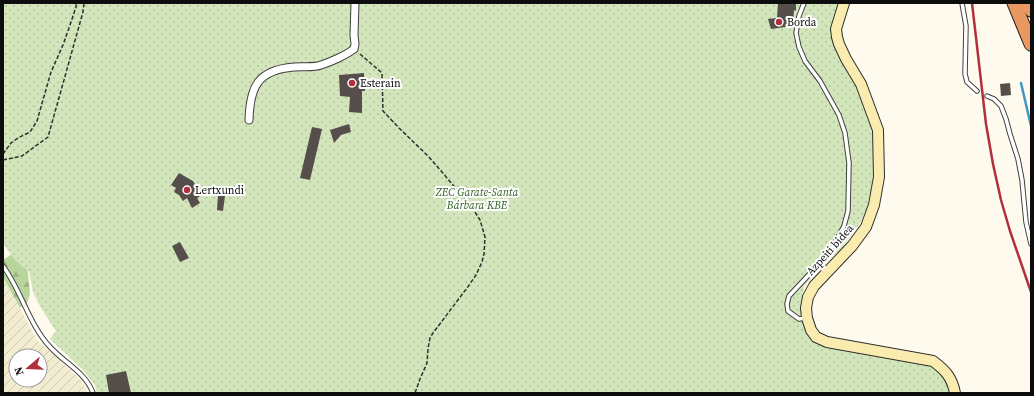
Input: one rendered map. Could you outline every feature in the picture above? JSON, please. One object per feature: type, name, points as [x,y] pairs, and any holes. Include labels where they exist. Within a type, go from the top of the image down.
[{"type":"highway","points":[[1014,3],[1031,44]]},
{"type":"highway","points":[[1028,3],[1031,10]]},
{"type":"main road","name":"Azpeiti bidea","points":[[844,3],[836,29],[837,37],[846,59],[861,84],[878,130],[879,177],[874,206],[866,227],[852,246],[814,286],[808,297],[806,308],[807,318],[811,330],[816,337],[827,342],[933,361],[943,369],[950,378],[955,393]]},
{"type":"street","points":[[249,120],[249,109],[253,90],[266,74],[278,69],[320,66],[354,49],[355,3]]},
{"type":"lane","points":[[804,3],[799,16],[796,33],[799,46],[805,61],[820,81],[839,115],[845,133],[849,163],[848,211],[844,226],[833,246],[818,265],[789,296],[787,304],[788,311],[799,319],[807,318]]},
{"type":"lane","points":[[962,3],[966,26],[965,74],[967,82],[977,91]]},
{"type":"lane","points":[[987,96],[994,99],[1001,106],[1020,166],[1026,222],[1031,244]]},
{"type":"lane","points":[[3,266],[42,338],[56,353],[80,374],[89,385],[93,393]]},
{"type":"path","points":[[3,154],[11,143],[30,132],[37,121],[51,72],[63,45],[76,3]]},
{"type":"path","points":[[3,160],[22,156],[48,137],[83,12],[84,3]]},
{"type":"path","points":[[354,49],[382,73],[384,111],[429,157],[471,206],[480,220],[484,233],[485,243],[482,262],[476,275],[433,333],[429,342],[427,363],[415,393]]},
{"type":"shaded area","points":[[3,277],[37,340],[46,348],[8,348],[8,388],[48,388],[48,350],[81,380],[88,393],[3,393]]},
{"type":"green space","name":"ZEC Garate-Santa Bárbara KBE","points":[[3,3],[854,3],[845,7],[835,18],[860,92],[869,112],[874,137],[875,173],[868,207],[860,223],[840,250],[822,265],[804,286],[801,312],[805,325],[812,334],[929,364],[946,375],[951,393],[97,393],[95,385],[83,370],[50,339],[56,331],[41,308],[33,292],[29,271],[20,265],[8,251],[3,242]]},
{"type":"green space","points":[[19,249],[27,264],[30,294],[27,303],[20,308],[3,277],[3,260]]},
{"type":"building","points":[[778,3],[796,3],[793,26],[771,29],[768,19],[777,18]]},
{"type":"building","name":"Esterain","points":[[364,73],[365,91],[362,91],[362,113],[349,112],[350,97],[340,96],[339,75]]},
{"type":"building","points":[[1010,83],[1011,95],[1001,96],[1000,84]]},
{"type":"building","points":[[349,124],[351,132],[341,135],[334,143],[330,130]]},
{"type":"building","points":[[312,127],[322,129],[310,180],[300,178]]},
{"type":"building","name":"Lertxundi","points":[[179,173],[193,181],[202,195],[197,198],[200,203],[192,208],[187,198],[183,201],[179,195],[174,192],[176,188],[171,185]]},
{"type":"building","points":[[218,195],[225,196],[223,211],[217,210]]},
{"type":"building","points":[[180,242],[189,258],[180,262],[172,246]]},
{"type":"building","points":[[126,371],[131,393],[109,393],[106,375]]},
{"type":"waterway","points":[[1021,83],[1031,126]]},
{"type":"railway","points":[[972,3],[986,124],[993,164],[1010,231],[1031,292]]},
{"type":"place","name":"Borda","points":[[779,22]]},
{"type":"place","name":"Esterain","points":[[352,83]]},
{"type":"place","name":"Lertxundi","points":[[187,190]]}]
